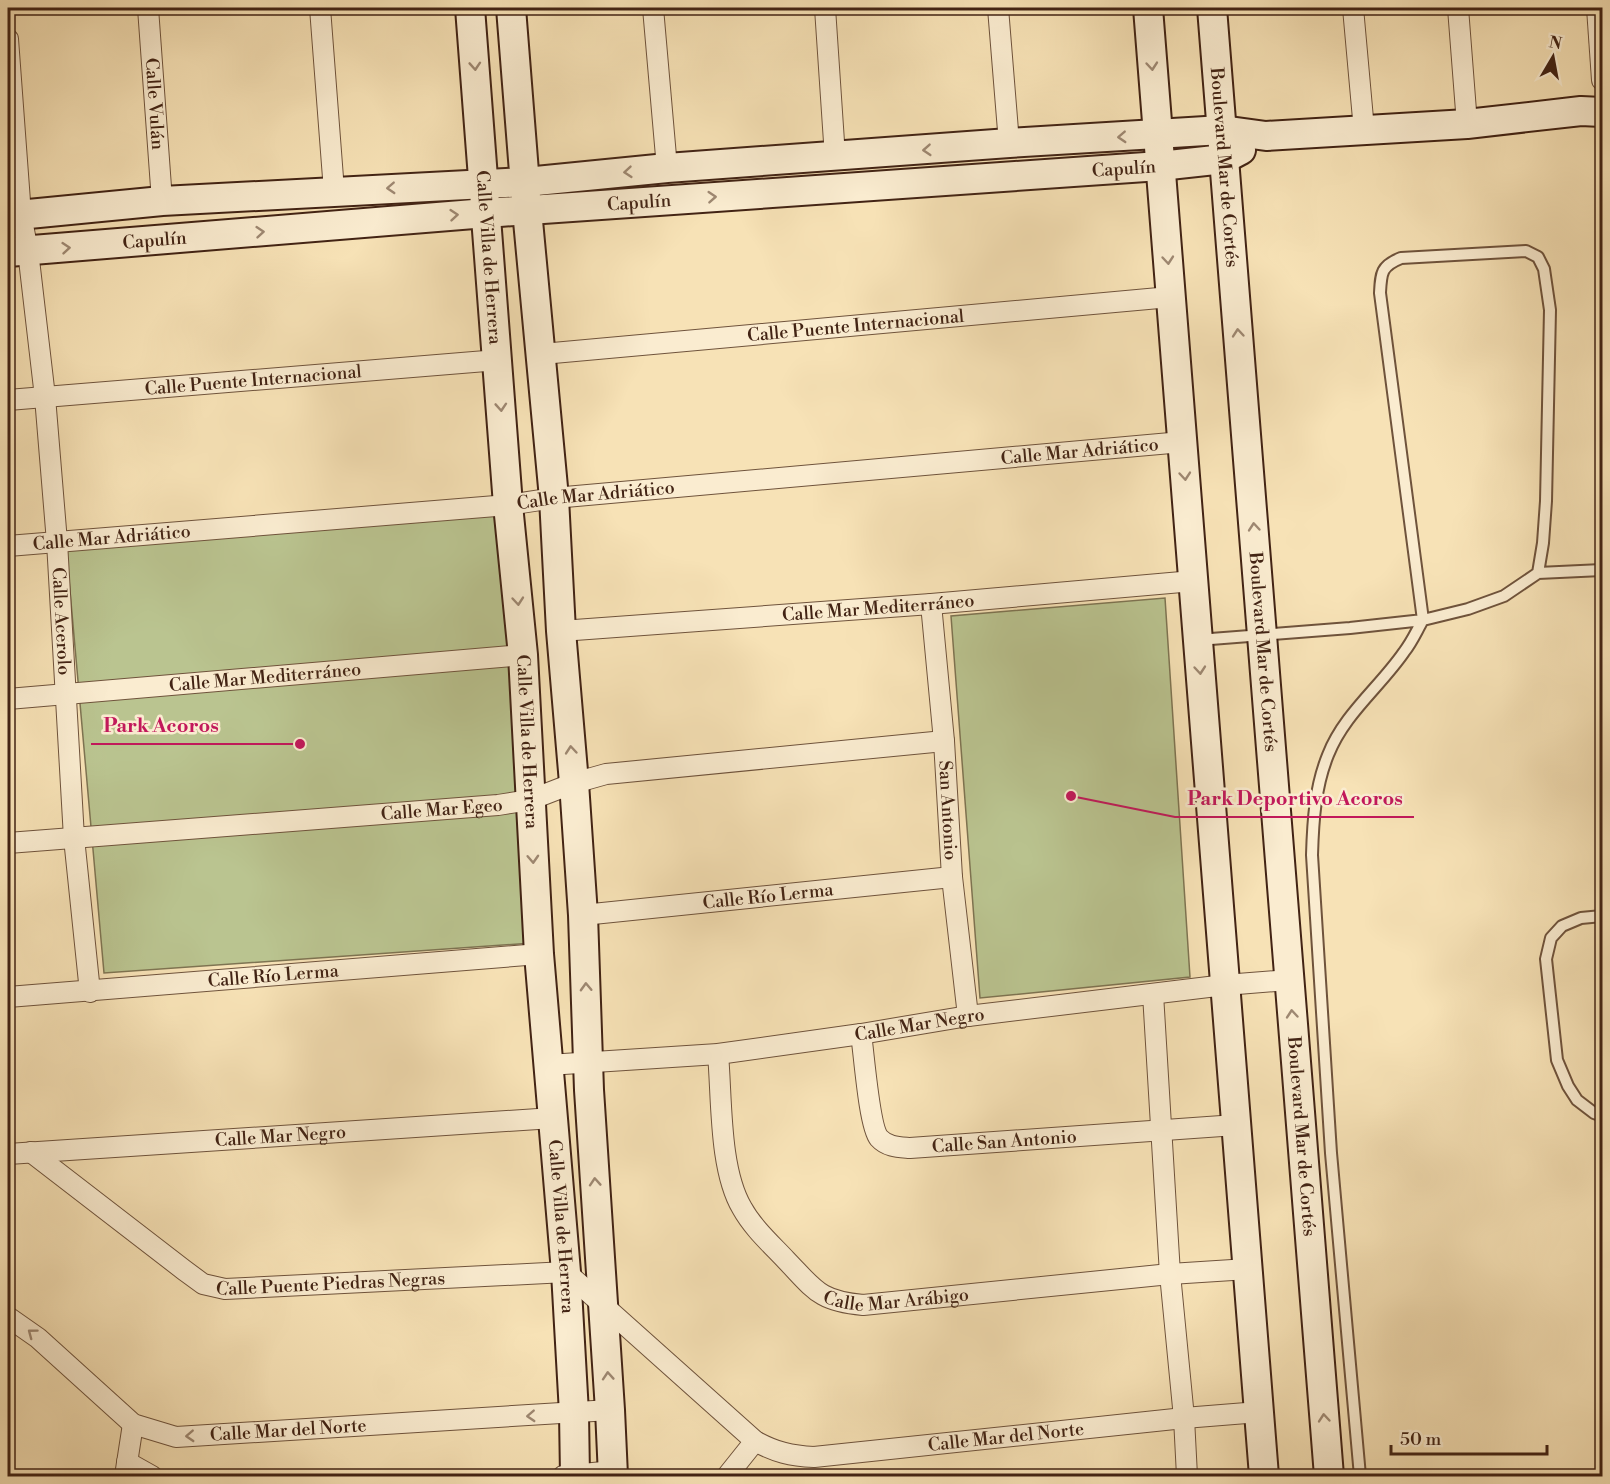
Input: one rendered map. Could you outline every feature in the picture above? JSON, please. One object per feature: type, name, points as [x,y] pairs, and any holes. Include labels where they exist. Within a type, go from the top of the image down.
[{"type":"street","name":"Calle Vulán","points":[[148,8],[162,201]]},
{"type":"street","points":[[320,8],[334,191]]},
{"type":"street","name":"Calle Villa de Herrera","points":[[470,8],[508,505],[523,655],[539,954],[566,1272],[574,1413],[571,1476]]},
{"type":"street","name":"Calle Villa de Herrera","points":[[511,8],[554,498],[561,631],[574,783],[613,1474]]},
{"type":"street","points":[[653,8],[667,168]]},
{"type":"street","points":[[825,8],[834,157]]},
{"type":"street","points":[[998,8],[1009,143]]},
{"type":"street","points":[[1148,8],[1264,1476]]},
{"type":"street","name":"Boulevard Mar de Cortés","points":[[1212,8],[1329,1476]]},
{"type":"street","points":[[1353,8],[1364,130]]},
{"type":"street","points":[[1458,8],[1467,124]]},
{"type":"street","points":[[1597,8],[1602,80]]},
{"type":"street","points":[[8,39],[14,215]]},
{"type":"street","name":"Capulín","points":[[14,215],[162,201],[526,182],[667,168],[1009,143],[1222,130],[1266,136],[1467,124],[1581,111],[1602,112]]},
{"type":"street","name":"Capulín","points":[[18,252],[486,213],[1160,166],[1224,159],[1266,136]]},
{"type":"street","name":"Calle Acerolo","points":[[14,215],[18,252],[45,397],[57,542],[74,838],[90,992]]},
{"type":"street","name":"Calle Puente Internacional","points":[[542,354],[1170,297]]},
{"type":"street","name":"Calle Puente Internacional","points":[[8,400],[498,360]]},
{"type":"street","name":"Calle Mar Adriático","points":[[8,546],[508,505],[554,498],[1182,442]]},
{"type":"street","name":"Calle Mar Mediterráneo","points":[[561,631],[931,604],[1193,581]]},
{"type":"street","name":"San Antonio","points":[[931,604],[944,741],[952,877],[968,1016]]},
{"type":"street","name":"Calle Mar Mediterráneo","points":[[8,699],[523,655]]},
{"type":"street","name":"Calle Mar Egeo","points":[[8,843],[498,805],[530,800],[574,783],[606,774],[944,741]]},
{"type":"street","name":"Calle Río Lerma","points":[[583,915],[952,877]]},
{"type":"street","name":"Calle Río Lerma","points":[[8,997],[539,954]]},
{"type":"street","name":"Calle Mar Negro","points":[[548,1065],[718,1054],[968,1016],[1225,985],[1289,980]]},
{"type":"street","points":[[1154,994],[1170,1274],[1184,1418],[1187,1476]]},
{"type":"street","name":"Calle San Antonio","points":[[861,1034],[873,1120],[878,1137],[889,1145],[910,1148],[1236,1125]]},
{"type":"street","name":"Calle Mar Arábigo","points":[[718,1054],[730,1182],[753,1225],[813,1288],[828,1299],[862,1305],[1170,1274],[1248,1269]]},
{"type":"street","name":"Calle Mar Negro","points":[[8,1154],[553,1118]]},
{"type":"street","name":"Calle Puente Piedras Negras","points":[[32,1152],[203,1284],[225,1289],[566,1272]]},
{"type":"street","name":"Calle Mar del Norte","points":[[566,1272],[755,1441],[772,1451],[790,1456],[814,1457],[1259,1412]]},
{"type":"street","name":"Calle Mar del Norte","points":[[8,1317],[38,1338],[133,1424],[176,1437],[610,1410]]},
{"type":"street","points":[[133,1424],[126,1469],[152,1476]]},
{"type":"street","points":[[728,1476],[755,1441]]},
{"type":"street","points":[[571,1476],[613,1474]]},
{"type":"lane","points":[[1360,1476],[1331,1141],[1312,855],[1313,823],[1318,784],[1328,754],[1344,726],[1404,652],[1423,620],[1380,292],[1381,275],[1388,264],[1401,258],[1526,251],[1538,257],[1545,269],[1550,310],[1546,501],[1538,573]]},
{"type":"lane","points":[[1198,640],[1423,620],[1468,609],[1504,596],[1538,573],[1602,570]]},
{"type":"lane","points":[[1602,916],[1581,918],[1563,926],[1551,938],[1546,959],[1557,1060],[1577,1100],[1602,1116]]},
{"type":"green space","points":[[482,515],[500,516],[532,943],[104,973],[66,546]]},
{"type":"green space","points":[[1165,598],[1190,977],[980,998],[951,616]]},
{"type":"place","name":"Park Acoros","points":[[300,744]]},
{"type":"place","name":"Park Deportivo Acoros","points":[[1071,796]]}]
